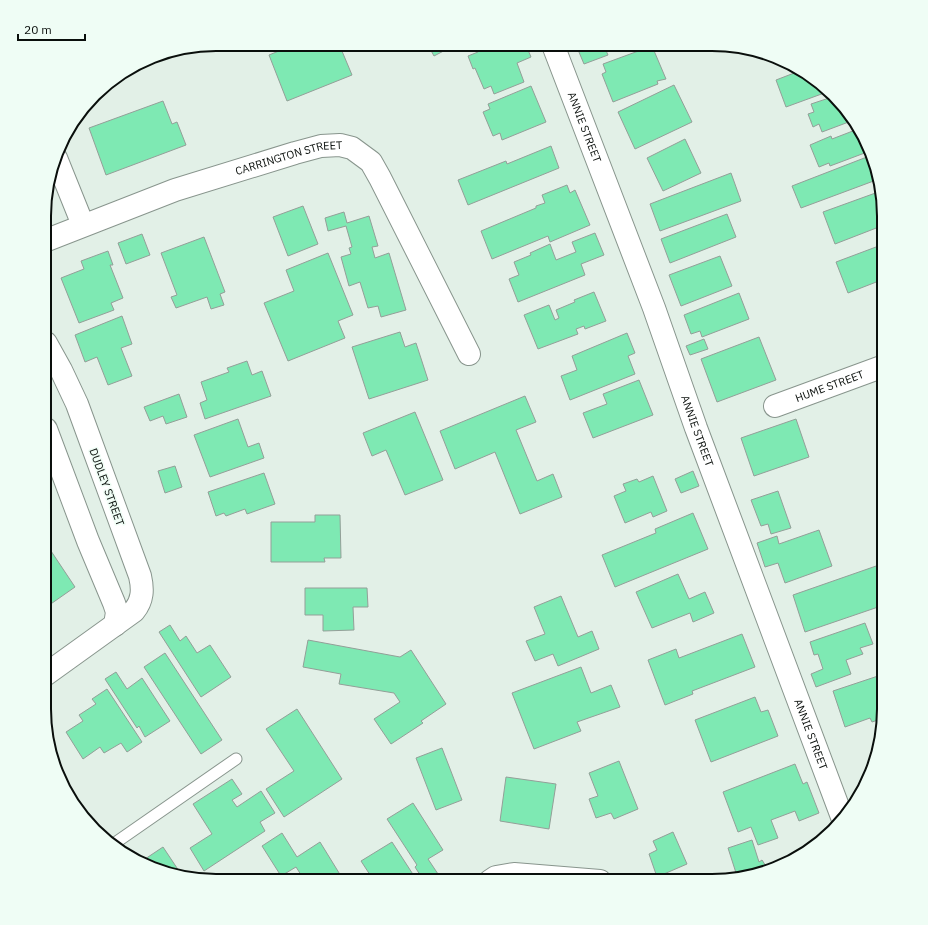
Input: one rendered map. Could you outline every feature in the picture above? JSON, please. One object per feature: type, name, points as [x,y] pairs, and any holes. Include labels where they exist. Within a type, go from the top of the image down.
[{"type":"street","name":"ANNIE STREET","points":[[555,51],[654,308],[699,435],[840,813]]},
{"type":"street","name":"CARRINGTON STREET","points":[[51,238],[175,190],[295,153],[321,146],[340,146],[352,148],[370,162],[380,178],[469,354]]},
{"type":"street","points":[[59,166],[83,225]]},
{"type":"street","name":"DUDLEY STREET","points":[[51,352],[77,404],[140,576],[142,591],[140,604],[134,611],[51,671]]},
{"type":"street","name":"HUME STREET","points":[[775,406],[877,369]]},
{"type":"street","points":[[51,442],[88,541],[114,603],[117,612],[115,625]]},
{"type":"lane","points":[[117,841],[236,759]]},
{"type":"building","points":[[279,51],[342,51],[352,75],[287,101],[269,55]]},
{"type":"building","points":[[431,51],[444,51],[434,56]]},
{"type":"building","points":[[477,51],[528,51],[531,57],[517,63],[524,82],[494,94],[491,86],[484,89],[468,56],[478,52]]},
{"type":"building","points":[[579,51],[606,51],[608,55],[584,64]]},
{"type":"building","points":[[638,51],[654,51],[666,79],[657,81],[658,84],[613,102],[602,74],[606,72],[603,64]]},
{"type":"building","points":[[795,73],[823,94],[786,107],[776,80]]},
{"type":"building","points":[[674,85],[692,122],[635,149],[618,112]]},
{"type":"building","points":[[531,86],[546,122],[502,140],[500,133],[493,136],[483,112],[490,109],[488,104]]},
{"type":"building","points":[[828,98],[848,122],[822,132],[819,124],[813,127],[808,114],[814,112],[811,104]]},
{"type":"building","points":[[163,101],[172,124],[177,122],[186,145],[106,175],[89,128]]},
{"type":"building","points":[[853,131],[864,153],[830,166],[829,163],[819,167],[810,145],[831,136],[832,139]]},
{"type":"building","points":[[685,139],[701,173],[663,191],[647,158]]},
{"type":"building","points":[[551,146],[559,168],[468,205],[458,180],[506,161],[507,164]]},
{"type":"building","points":[[866,157],[873,181],[801,208],[792,186]]},
{"type":"building","points":[[731,173],[741,201],[660,231],[650,204]]},
{"type":"building","points":[[567,185],[570,193],[575,190],[590,225],[550,242],[548,236],[492,259],[481,231],[536,208],[536,206],[545,203],[542,195]]},
{"type":"building","points":[[876,193],[877,228],[835,244],[823,212]]},
{"type":"building","points":[[303,206],[318,244],[288,256],[273,217]]},
{"type":"building","points":[[344,212],[347,223],[369,216],[378,246],[372,247],[375,258],[389,253],[406,310],[381,317],[378,306],[368,308],[360,282],[349,286],[341,257],[351,254],[349,248],[352,247],[346,226],[328,231],[325,218]]},
{"type":"building","points":[[727,214],[736,237],[670,263],[661,239]]},
{"type":"building","points":[[595,233],[604,255],[581,264],[585,275],[518,302],[509,279],[519,275],[514,262],[531,255],[530,253],[550,244],[556,260],[576,252],[572,242]]},
{"type":"building","points":[[142,234],[150,255],[126,264],[118,243]]},
{"type":"building","points":[[204,237],[225,292],[220,294],[224,305],[211,309],[207,297],[176,308],[171,297],[177,295],[161,253]]},
{"type":"building","points":[[877,247],[877,282],[848,293],[836,262]]},
{"type":"building","points":[[108,251],[113,265],[110,265],[123,298],[111,303],[114,310],[79,323],[61,278],[84,269],[81,261]]},
{"type":"building","points":[[328,253],[353,315],[338,321],[345,338],[288,361],[264,303],[294,291],[286,270]]},
{"type":"building","points":[[720,256],[732,286],[681,306],[669,275]]},
{"type":"building","points":[[594,292],[606,321],[585,329],[584,326],[576,329],[578,334],[538,349],[524,315],[549,305],[555,320],[559,318],[556,310],[575,302],[574,300]]},
{"type":"building","points":[[739,293],[749,319],[702,337],[700,331],[691,334],[684,315]]},
{"type":"building","points":[[122,316],[132,344],[121,348],[132,376],[108,385],[97,357],[85,362],[75,335]]},
{"type":"building","points":[[400,332],[405,347],[416,343],[428,380],[369,399],[352,347]]},
{"type":"building","points":[[627,333],[635,353],[628,356],[635,374],[570,400],[561,376],[577,370],[572,356]]},
{"type":"building","points":[[759,337],[776,380],[717,402],[701,359]]},
{"type":"building","points":[[704,339],[708,349],[690,355],[686,346]]},
{"type":"building","points":[[247,361],[252,375],[262,371],[271,396],[205,419],[200,403],[207,400],[201,382],[229,372],[227,368]]},
{"type":"building","points":[[639,380],[653,415],[593,438],[583,413],[607,404],[603,394]]},
{"type":"building","points":[[179,394],[187,417],[166,424],[163,416],[150,421],[144,407]]},
{"type":"building","points":[[525,396],[536,422],[516,430],[537,481],[553,474],[562,497],[520,514],[495,452],[455,469],[440,431]]},
{"type":"building","points":[[415,412],[443,480],[405,495],[386,450],[372,456],[363,433]]},
{"type":"building","points":[[238,419],[248,447],[259,443],[264,458],[210,477],[194,435]]},
{"type":"building","points":[[796,419],[809,457],[754,476],[741,438]]},
{"type":"building","points":[[175,466],[182,487],[165,493],[158,471]]},
{"type":"building","points":[[693,471],[699,486],[681,493],[675,479]]},
{"type":"building","points":[[264,473],[275,504],[247,514],[245,509],[226,516],[224,513],[216,516],[208,492]]},
{"type":"building","points":[[653,476],[667,511],[653,517],[651,512],[625,523],[614,496],[626,491],[623,484],[637,479],[639,482]]},
{"type":"building","points":[[778,491],[791,528],[771,534],[768,524],[761,526],[751,500]]},
{"type":"building","points":[[693,513],[708,549],[615,587],[602,555],[656,533],[655,529]]},
{"type":"building","points":[[315,515],[340,515],[341,558],[324,558],[325,562],[271,562],[271,522],[315,522]]},
{"type":"building","points":[[819,530],[832,566],[785,583],[778,563],[765,567],[757,543],[777,536],[779,544]]},
{"type":"building","points":[[51,551],[75,587],[51,604]]},
{"type":"building","points":[[877,566],[877,607],[805,632],[793,595]]},
{"type":"building","points":[[678,574],[689,599],[705,592],[714,613],[693,622],[690,613],[652,628],[636,592]]},
{"type":"building","points":[[305,588],[367,588],[368,607],[353,607],[354,630],[323,631],[323,615],[305,615]]},
{"type":"building","points":[[561,596],[578,637],[592,631],[599,649],[558,666],[553,654],[535,661],[526,641],[545,634],[534,607]]},
{"type":"building","points":[[865,623],[873,644],[860,648],[863,654],[846,660],[851,674],[816,687],[811,674],[823,669],[818,654],[814,655],[810,642]]},
{"type":"building","points":[[170,625],[180,641],[186,636],[197,653],[210,645],[231,677],[201,697],[159,632]]},
{"type":"building","points":[[742,634],[755,667],[692,691],[693,694],[665,705],[648,660],[676,649],[679,658]]},
{"type":"building","points":[[308,640],[400,657],[411,650],[446,704],[421,721],[423,723],[391,744],[374,719],[400,702],[394,693],[339,684],[341,674],[303,667]]},
{"type":"building","points":[[165,653],[222,740],[201,754],[144,667]]},
{"type":"building","points":[[581,667],[591,693],[611,685],[620,707],[577,722],[581,731],[534,749],[512,693]]},
{"type":"building","points":[[116,672],[127,689],[142,678],[170,721],[145,737],[139,726],[137,728],[105,679]]},
{"type":"building","points":[[877,676],[877,720],[872,722],[870,718],[845,727],[833,691]]},
{"type":"building","points":[[107,689],[142,742],[127,752],[121,743],[104,753],[100,747],[83,759],[66,732],[83,721],[79,715],[96,704],[92,699]]},
{"type":"building","points":[[755,697],[761,712],[768,710],[778,736],[711,762],[695,720]]},
{"type":"building","points":[[297,709],[342,779],[284,817],[266,789],[294,771],[266,729]]},
{"type":"building","points":[[442,748],[462,800],[436,810],[416,758]]},
{"type":"building","points":[[619,761],[638,809],[614,819],[611,813],[596,818],[589,799],[598,796],[589,773]]},
{"type":"building","points":[[795,764],[803,784],[807,782],[819,813],[799,821],[795,811],[771,820],[778,838],[758,845],[751,827],[738,832],[723,792]]},
{"type":"building","points":[[506,777],[556,784],[549,829],[500,821]]},
{"type":"building","points":[[232,779],[242,794],[232,800],[237,807],[261,791],[275,813],[260,822],[265,831],[204,871],[190,848],[212,834],[193,804]]},
{"type":"building","points":[[413,803],[443,850],[428,859],[438,874],[420,874],[415,867],[417,865],[387,819]]},
{"type":"building","points":[[673,832],[687,864],[664,874],[656,874],[649,854],[657,850],[653,841]]},
{"type":"building","points":[[282,833],[297,857],[320,842],[340,874],[300,874],[296,867],[284,874],[280,874],[262,846]]},
{"type":"building","points":[[752,840],[759,862],[762,860],[765,865],[736,873],[728,848]]},
{"type":"building","points":[[392,842],[413,874],[369,874],[361,861]]},
{"type":"building","points":[[163,847],[178,870],[163,865],[146,858]]}]
